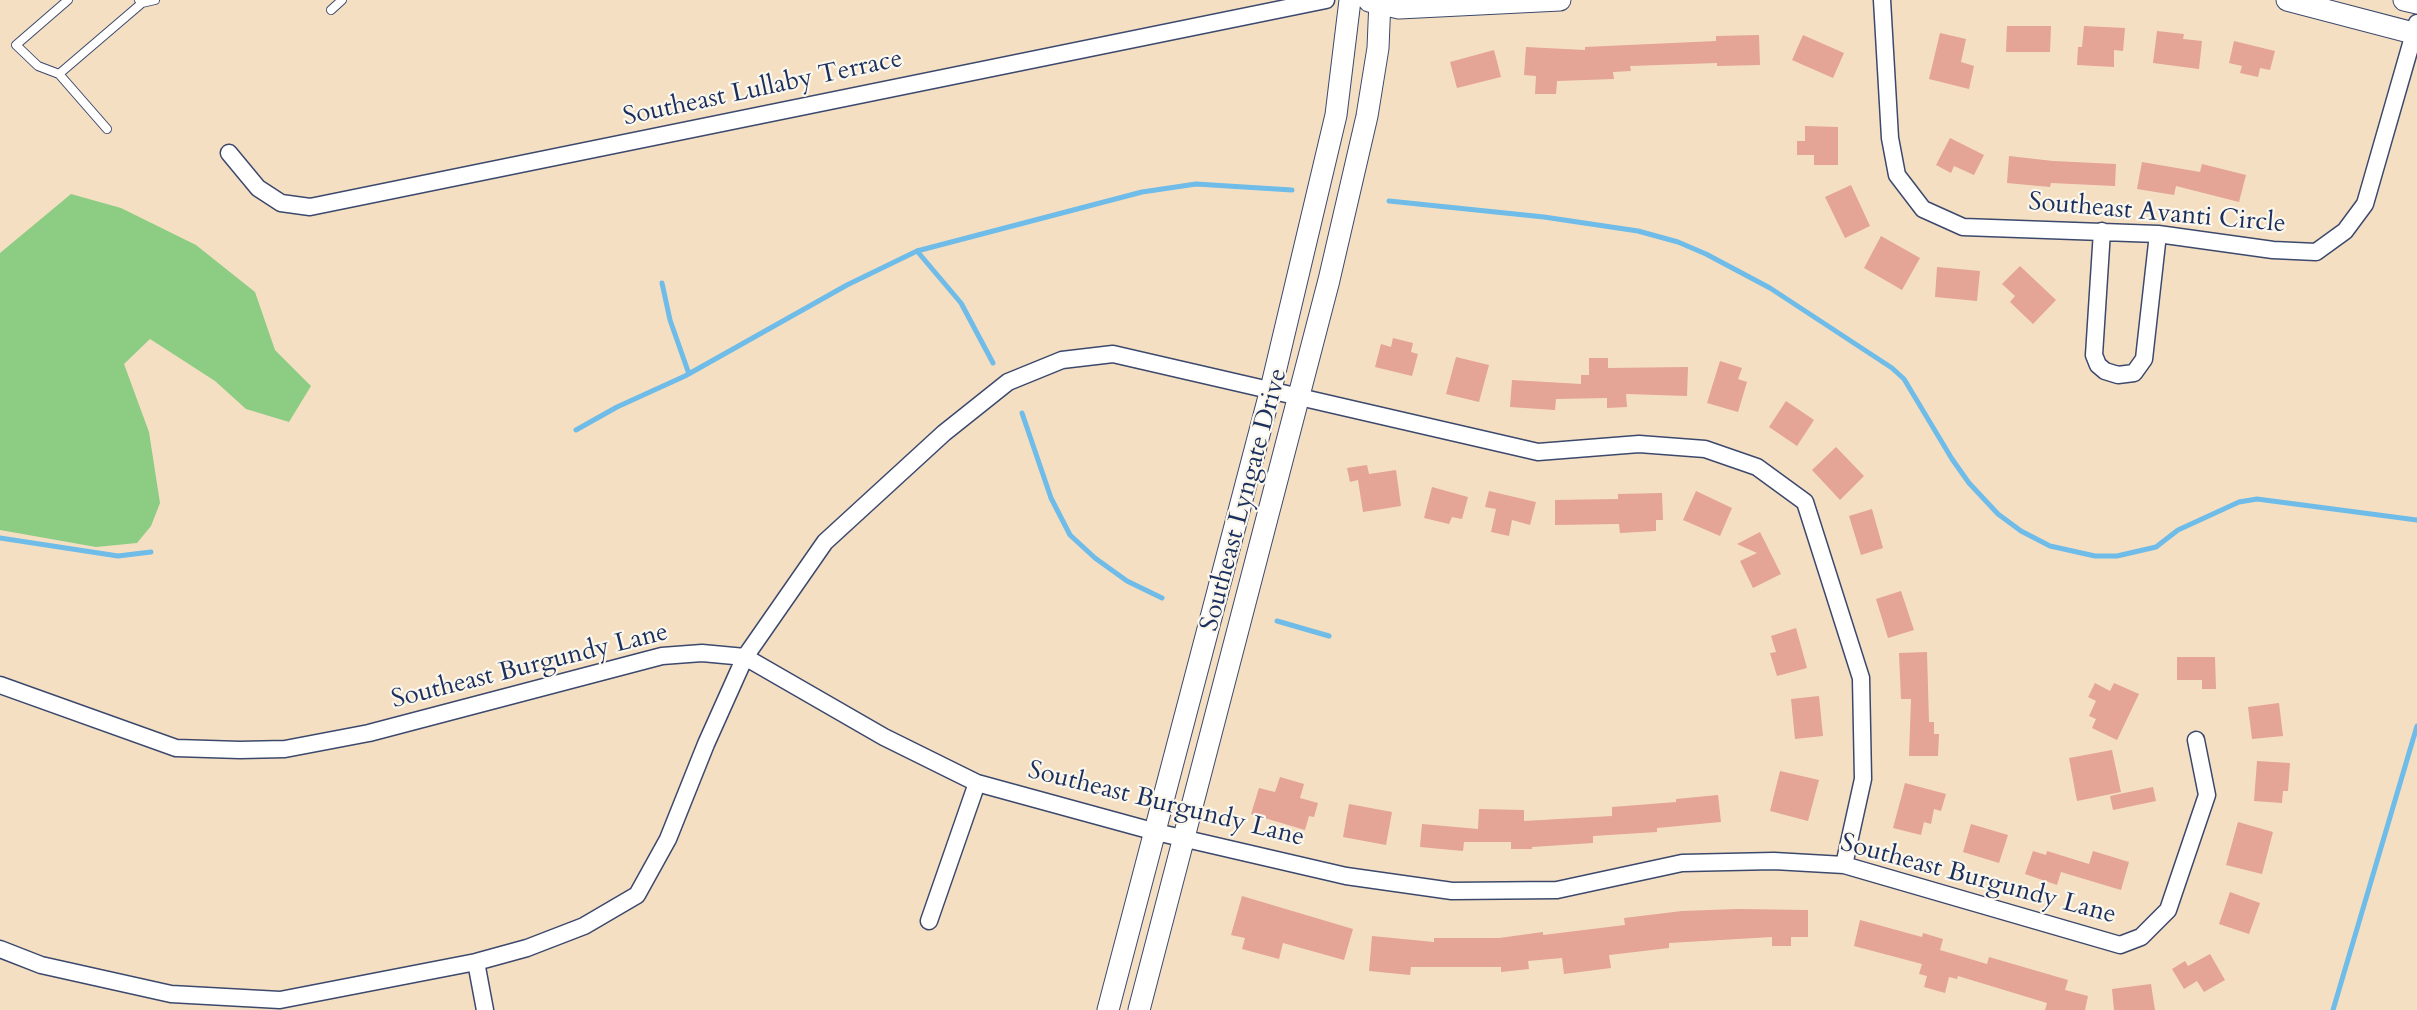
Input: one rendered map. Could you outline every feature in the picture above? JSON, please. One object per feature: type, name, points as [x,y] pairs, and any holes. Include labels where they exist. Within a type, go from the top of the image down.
[{"type":"street","name":"Southeast Lullaby Terrace","points":[[230,153],[258,188],[281,203],[310,207],[1326,0]]},
{"type":"street","name":"Southeast Lyngate Drive","points":[[1108,1010],[1271,389],[1336,115],[1350,0]]},
{"type":"street","points":[[1375,2],[1399,8],[1560,0]]},
{"type":"street","name":"Southeast Avanti Circle","points":[[1882,0],[1890,138],[1895,166],[1897,175],[1923,209],[1963,227],[2158,234],[2273,250],[2316,252],[2345,231],[2365,204],[2416,30]]},
{"type":"street","points":[[2287,0],[2416,30]]},
{"type":"street","points":[[2404,0],[2417,3]]},
{"type":"street","name":"Southeast Lyngate Drive","points":[[1139,1010],[1299,397],[1367,116],[1378,48],[1375,2]]},
{"type":"street","points":[[2102,231],[2094,355],[2097,365],[2105,371],[2118,375],[2134,373],[2144,359],[2158,234]]},
{"type":"street","points":[[0,949],[41,965],[171,994],[280,1000],[476,962],[526,948],[584,926],[637,896],[668,839],[706,744],[745,657],[825,542],[945,433],[1008,382],[1062,360],[1113,354],[1538,452],[1639,444],[1705,448],[1758,466],[1805,502],[1862,678],[1863,779],[1844,865]]},
{"type":"street","name":"Southeast Burgundy Lane","points":[[0,685],[176,748],[285,749],[369,733],[662,656],[702,653],[745,657],[884,737],[977,783],[1156,832],[1347,876],[1452,891],[1557,890],[1682,863],[1774,861],[1844,865],[2120,945],[2141,937],[2168,910],[2207,795],[2196,740]]},
{"type":"street","points":[[929,921],[977,783]]},
{"type":"street","points":[[476,962],[485,1010]]},
{"type":"lane","points":[[68,0],[16,45],[38,66],[59,74],[107,129]]},
{"type":"lane","points":[[59,74],[141,2],[155,0]]},
{"type":"lane","points":[[331,10],[342,0]]},
{"type":"green space","points":[[71,194],[121,208],[196,245],[255,292],[275,350],[311,386],[289,422],[246,409],[215,381],[150,339],[124,364],[149,432],[160,503],[151,526],[137,543],[96,547],[0,530],[0,253]]},
{"type":"building","points":[[2007,26],[2051,26],[2050,52],[2006,52]]},
{"type":"building","points":[[2084,26],[2125,28],[2123,51],[2114,50],[2114,67],[2077,65],[2078,47],[2082,47]]},
{"type":"building","points":[[2157,31],[2184,34],[2183,39],[2202,41],[2199,69],[2153,63]]},
{"type":"building","points":[[1940,33],[1966,39],[1961,62],[1974,66],[1969,89],[1929,79]]},
{"type":"building","points":[[1759,35],[1760,65],[1717,66],[1717,63],[1630,66],[1631,71],[1613,72],[1614,79],[1557,81],[1556,94],[1535,94],[1536,76],[1524,75],[1526,47],[1585,50],[1585,47],[1716,41],[1716,36]]},
{"type":"building","points":[[1803,35],[1844,53],[1833,78],[1792,60]]},
{"type":"building","points":[[2234,41],[2275,51],[2270,70],[2260,68],[2258,77],[2240,73],[2242,66],[2229,63]]},
{"type":"building","points":[[1494,50],[1501,77],[1457,88],[1450,62]]},
{"type":"building","points":[[1805,126],[1838,127],[1838,165],[1814,165],[1814,155],[1797,155],[1797,141],[1805,141]]},
{"type":"building","points":[[1950,138],[1984,155],[1974,175],[1954,166],[1951,173],[1936,165]]},
{"type":"building","points":[[2009,156],[2116,164],[2115,186],[2051,183],[2050,187],[2007,183]]},
{"type":"building","points":[[2142,162],[2200,172],[2202,164],[2246,175],[2239,202],[2176,186],[2174,195],[2137,189]]},
{"type":"building","points":[[1851,185],[1870,226],[1845,238],[1825,197]]},
{"type":"building","points":[[1881,236],[1920,258],[1902,290],[1864,268]]},
{"type":"building","points":[[2020,266],[2056,300],[2033,324],[2010,302],[2015,296],[2002,284]]},
{"type":"building","points":[[1937,267],[1980,271],[1977,301],[1935,297]]},
{"type":"building","points":[[1393,338],[1413,343],[1411,352],[1418,354],[1412,376],[1375,367],[1381,344],[1391,347]]},
{"type":"building","points":[[1456,357],[1489,365],[1479,402],[1446,394]]},
{"type":"building","points":[[1589,358],[1608,358],[1608,368],[1688,367],[1687,396],[1626,394],[1627,407],[1607,408],[1607,398],[1556,399],[1555,410],[1510,407],[1512,380],[1581,384],[1581,375],[1589,375]]},
{"type":"building","points":[[1720,361],[1742,368],[1738,379],[1747,382],[1738,412],[1707,403]]},
{"type":"building","points":[[1786,401],[1814,420],[1797,446],[1769,427]]},
{"type":"building","points":[[1836,447],[1864,476],[1840,500],[1812,470]]},
{"type":"building","points":[[1367,465],[1369,474],[1396,470],[1401,506],[1363,512],[1358,480],[1350,482],[1347,468]]},
{"type":"building","points":[[1432,487],[1468,497],[1462,519],[1452,517],[1449,524],[1424,518]]},
{"type":"building","points":[[1489,491],[1536,502],[1530,525],[1512,520],[1509,536],[1491,532],[1496,509],[1485,507]]},
{"type":"building","points":[[1696,491],[1732,508],[1720,536],[1683,520]]},
{"type":"building","points":[[1662,493],[1663,520],[1656,520],[1656,531],[1620,533],[1619,524],[1555,525],[1555,500],[1618,499],[1618,494]]},
{"type":"building","points":[[1872,509],[1883,548],[1861,555],[1849,516]]},
{"type":"building","points":[[1760,532],[1781,574],[1753,588],[1740,561],[1757,553],[1737,544]]},
{"type":"building","points":[[1901,591],[1914,630],[1888,638],[1876,599]]},
{"type":"building","points":[[1796,628],[1807,668],[1777,676],[1770,653],[1776,652],[1771,636]]},
{"type":"building","points":[[1927,652],[1929,722],[1934,722],[1934,734],[1939,734],[1938,756],[1909,756],[1911,699],[1901,699],[1899,653]]},
{"type":"building","points":[[2177,657],[2215,657],[2216,689],[2202,689],[2202,680],[2177,680]]},
{"type":"building","points":[[2095,683],[2110,691],[2114,683],[2139,694],[2117,740],[2092,728],[2096,719],[2089,716],[2096,701],[2088,697]]},
{"type":"building","points":[[1819,696],[1823,736],[1795,739],[1791,699]]},
{"type":"building","points":[[2279,703],[2283,736],[2252,739],[2248,707]]},
{"type":"building","points":[[2112,750],[2121,792],[2077,801],[2069,758]]},
{"type":"building","points":[[2257,761],[2290,763],[2288,791],[2283,791],[2282,803],[2254,801]]},
{"type":"building","points":[[1780,771],[1819,780],[1808,821],[1770,811]]},
{"type":"building","points":[[1280,777],[1304,784],[1300,798],[1318,803],[1314,817],[1309,816],[1305,830],[1251,814],[1259,788],[1275,792]]},
{"type":"building","points":[[1905,783],[1946,794],[1941,811],[1934,809],[1931,824],[1924,822],[1921,835],[1893,828]]},
{"type":"building","points":[[2153,787],[2156,801],[2113,810],[2110,796]]},
{"type":"building","points":[[1718,795],[1721,822],[1657,828],[1657,832],[1593,836],[1593,843],[1532,847],[1532,849],[1511,849],[1511,842],[1464,842],[1463,851],[1420,847],[1422,824],[1478,829],[1479,809],[1524,810],[1524,821],[1612,816],[1612,807],[1676,802],[1676,799]]},
{"type":"building","points":[[1349,804],[1392,812],[1386,845],[1343,837]]},
{"type":"building","points":[[2238,822],[2273,832],[2262,874],[2226,865]]},
{"type":"building","points":[[1971,824],[2008,835],[1999,863],[1963,852]]},
{"type":"building","points":[[2033,851],[2046,855],[2047,851],[2089,864],[2093,851],[2129,862],[2121,890],[2061,872],[2057,885],[2025,874]]},
{"type":"building","points":[[2230,892],[2260,903],[2249,934],[2219,924]]},
{"type":"building","points":[[1242,896],[1353,929],[1344,960],[1283,943],[1279,959],[1242,949],[1245,938],[1231,935]]},
{"type":"building","points":[[1808,910],[1808,937],[1791,937],[1791,946],[1772,946],[1772,937],[1669,943],[1669,948],[1609,955],[1611,968],[1564,974],[1562,958],[1528,961],[1529,969],[1501,972],[1501,967],[1411,967],[1410,975],[1369,971],[1372,936],[1434,942],[1434,938],[1499,938],[1543,932],[1543,935],[1625,925],[1624,918],[1682,911]]},
{"type":"building","points":[[1860,920],[1922,937],[1923,933],[1943,939],[1940,950],[1987,964],[1989,957],[2068,980],[2065,990],[2088,996],[2085,1010],[2045,1010],[2047,1003],[1958,976],[1957,979],[1949,977],[1945,993],[1924,987],[1927,976],[1919,974],[1922,964],[1854,946]]},
{"type":"building","points":[[2210,954],[2225,980],[2204,992],[2197,981],[2184,989],[2172,969],[2185,961],[2188,966]]},
{"type":"building","points":[[2151,984],[2155,1010],[2114,1010],[2112,989]]},
{"type":"waterway","points":[[576,430],[617,407],[685,376],[847,285],[917,251],[1142,192],[1196,184],[1292,190]]},
{"type":"waterway","points":[[1389,201],[1544,217],[1638,231],[1678,242],[1706,254],[1770,288],[1892,368],[1904,379],[1969,483],[1998,514],[2021,531],[2050,546],[2095,556],[2117,556],[2156,547],[2178,530],[2239,502],[2257,499],[2417,520]]},
{"type":"waterway","points":[[917,251],[961,303],[993,363]]},
{"type":"waterway","points":[[662,283],[670,320],[689,374]]},
{"type":"waterway","points":[[1022,413],[1051,498],[1070,535],[1095,558],[1127,581],[1162,598]]},
{"type":"waterway","points":[[0,538],[118,556],[151,552]]},
{"type":"waterway","points":[[1277,621],[1329,636]]},
{"type":"waterway","points":[[2333,1010],[2417,726]]}]
